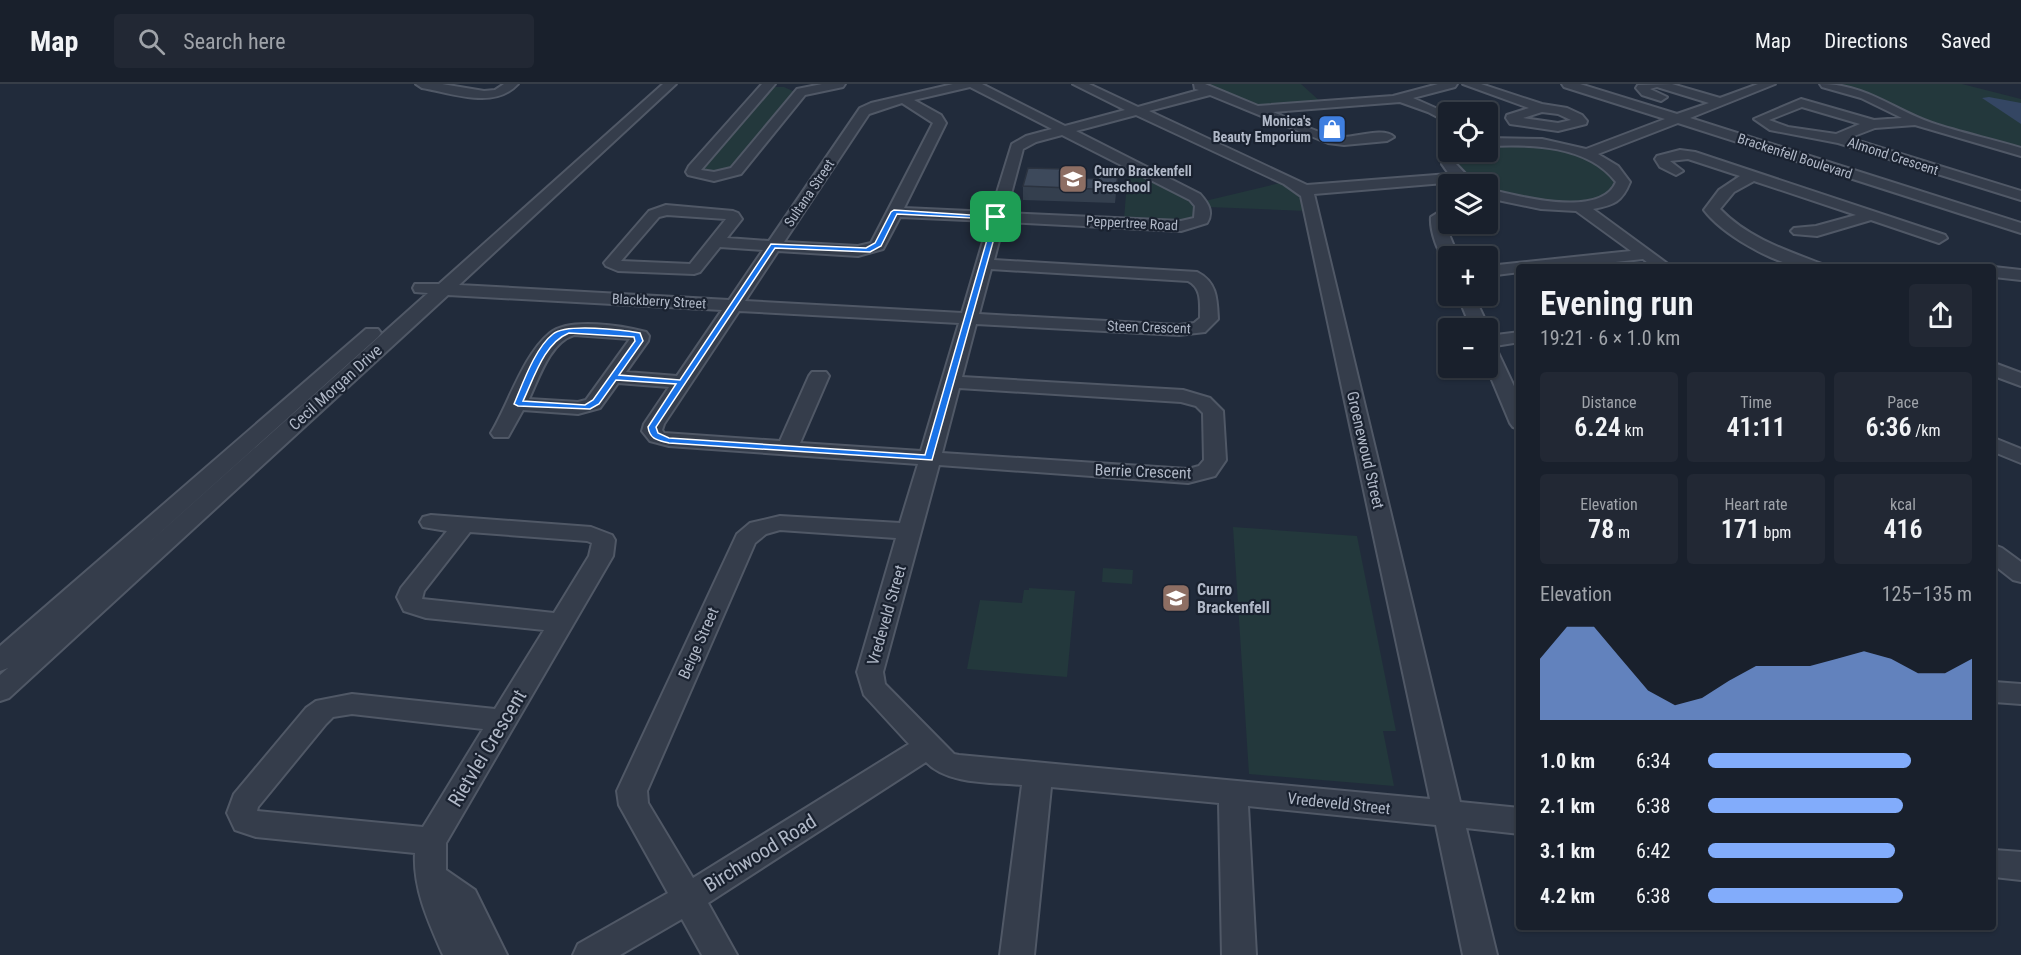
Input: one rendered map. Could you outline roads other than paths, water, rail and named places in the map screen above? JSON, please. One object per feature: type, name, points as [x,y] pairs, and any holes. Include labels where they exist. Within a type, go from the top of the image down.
[{"type":"street","points":[[422,84],[484,95],[498,93],[512,84]]},
{"type":"street","points":[[457,257],[655,84]]},
{"type":"street","name":"Cecil Morgan Drive","points":[[0,691],[442,280],[670,84]]},
{"type":"street","points":[[791,88],[736,171],[729,176],[718,177],[699,176],[693,172],[770,84],[791,88],[839,84]]},
{"type":"street","name":"Sultana Street","points":[[929,458],[669,440],[653,434],[652,427],[864,111],[872,107],[968,84]]},
{"type":"street","name":"Peppertree Road","points":[[894,212],[1181,226],[1202,220],[1202,205],[1195,197],[973,84]]},
{"type":"street","points":[[1079,84],[1304,190],[1438,182]]},
{"type":"street","points":[[1194,84],[1332,140],[1388,137]]},
{"type":"street","points":[[1257,110],[1403,99],[1450,84]]},
{"type":"street","points":[[1469,84],[1535,106]]},
{"type":"street","name":"Brackenfell Boulevard","points":[[1568,84],[2021,228]]},
{"type":"street","points":[[1742,84],[1763,86]]},
{"type":"street","points":[[1826,84],[1865,95],[1915,121],[2021,152]]},
{"type":"street","points":[[1625,86],[1648,86],[1646,92],[1660,91],[1720,102]]},
{"type":"street","points":[[1584,154],[1763,86]]},
{"type":"street","name":"Vredeveld Street","points":[[1211,91],[1030,139],[1017,147],[870,672],[873,688],[944,762],[958,767],[1516,821]]},
{"type":"street","points":[[716,242],[867,250],[878,244],[940,123],[936,118],[903,99]]},
{"type":"street","points":[[1403,99],[1438,114]]},
{"type":"street","points":[[1841,139],[1787,131],[1761,120],[1805,100],[1873,124]]},
{"type":"street","name":"Almond Crescent","points":[[1915,121],[1873,124],[1842,136],[1841,139],[1857,146],[2021,196]]},
{"type":"street","points":[[1498,142],[1535,142],[1584,154],[1615,170],[1623,182],[1623,188],[1614,198],[1579,206],[1534,204],[1498,195]]},
{"type":"street","points":[[1676,171],[1662,159],[1680,154],[1689,155],[1939,238]]},
{"type":"street","points":[[1449,162],[1458,174]]},
{"type":"street","points":[[1753,176],[1732,185],[1721,194],[1712,210],[1729,226],[1760,246],[1808,264]]},
{"type":"street","name":"Groenewoud Street","points":[[1304,190],[1311,204],[1480,955]]},
{"type":"street","points":[[1579,206],[1660,264]]},
{"type":"street","points":[[660,211],[733,216],[734,219],[716,242],[691,270],[618,266],[612,262],[654,214],[660,211]]},
{"type":"street","points":[[1799,231],[1817,231],[1870,216]]},
{"type":"street","points":[[1550,264],[1645,254]]},
{"type":"street","name":"Steen Crescent","points":[[968,318],[1186,330],[1199,328],[1209,319],[1207,287],[1203,281],[1191,276],[983,264]]},
{"type":"street","points":[[1498,270],[1516,268]]},
{"type":"street","points":[[1996,272],[2021,275]]},
{"type":"street","name":"Blackberry Street","points":[[422,288],[442,280],[734,305],[968,318]]},
{"type":"street","name":"Cecil Morgan Drive","points":[[0,661],[422,288]]},
{"type":"street","points":[[501,434],[518,404],[538,359],[555,336],[564,331],[640,336],[639,341],[596,402],[587,407],[518,404]]},
{"type":"street","points":[[1498,340],[1516,338]]},
{"type":"street","points":[[1498,370],[1516,411]]},
{"type":"street","points":[[1996,370],[2018,377]]},
{"type":"street","points":[[787,448],[819,375]]},
{"type":"street","points":[[613,377],[682,382]]},
{"type":"street","name":"Berrie Crescent","points":[[929,458],[1188,476],[1207,471],[1215,460],[1213,411],[1203,402],[1183,396],[951,382]]},
{"type":"street","points":[[1996,445],[2021,457]]},
{"type":"street","name":"Rietvlei Crescent","points":[[431,522],[591,534],[604,540],[602,556],[431,841],[429,865],[441,913],[460,955]]},
{"type":"street","name":"Beige Street","points":[[720,955],[634,805],[632,791],[745,539],[758,528],[780,523],[910,531]]},
{"type":"street","points":[[464,525],[413,588],[409,597],[413,605],[426,609],[561,623]]},
{"type":"street","points":[[1996,555],[2021,574]]},
{"type":"street","points":[[1996,692],[2021,694]]},
{"type":"street","points":[[431,841],[256,824],[246,820],[242,813],[244,803],[316,716],[326,708],[352,704],[503,721]]},
{"type":"street","name":"Birchwood Road","points":[[590,955],[687,899],[928,746]]},
{"type":"street","points":[[1017,955],[1038,774]]},
{"type":"street","points":[[1233,792],[1239,955]]},
{"type":"street","points":[[1996,864],[2021,866]]},
{"type":"street","points":[[432,877],[464,900],[490,955]]},
{"type":"water","points":[[1989,97],[2021,103],[2021,124],[1982,98]]},
{"type":"place","name":"Monica's Beauty Emporium","points":[[1332,129]]},
{"type":"place","name":"Curro Brackenfell Preschool","points":[[1073,179]]},
{"type":"place","name":"Curro Brackenfell","points":[[1176,598]]}]
